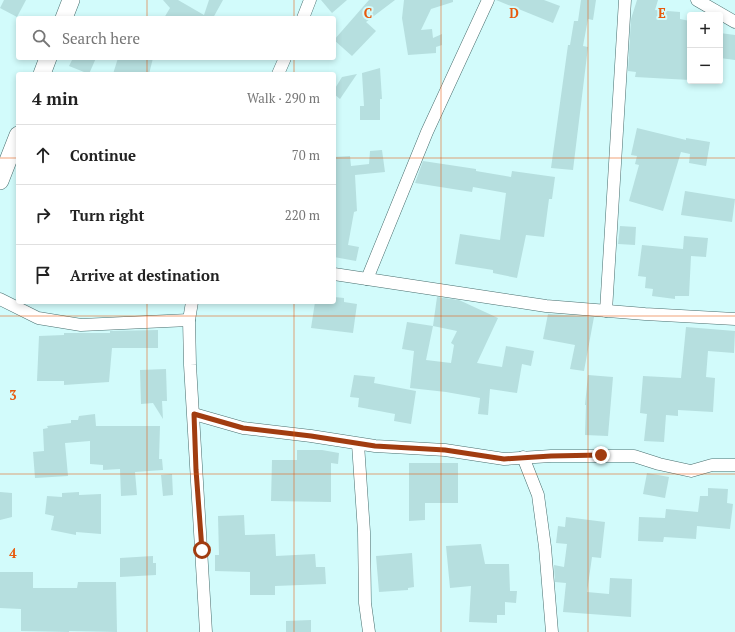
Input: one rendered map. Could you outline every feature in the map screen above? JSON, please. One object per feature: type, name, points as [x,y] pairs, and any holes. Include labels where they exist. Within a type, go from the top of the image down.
[{"type":"main road","points":[[65,16],[71,0]]},
{"type":"main road","points":[[43,72],[47,60]]},
{"type":"main road","points":[[0,181],[16,140]]},
{"type":"street","points":[[303,16],[310,0]]},
{"type":"street","points":[[367,279],[426,132],[488,0]]},
{"type":"street","points":[[606,311],[624,0]]},
{"type":"street","points":[[697,0],[735,22]]},
{"type":"street","points":[[279,72],[284,60]]},
{"type":"street","points":[[336,274],[546,306],[735,319]]},
{"type":"street","points":[[0,299],[38,318],[81,325],[189,320]]},
{"type":"street","points":[[192,304],[189,320],[190,365],[206,632]]},
{"type":"street","points":[[194,414],[243,428],[358,444],[445,450],[504,459],[551,456],[634,456],[659,464],[691,471],[712,465],[735,465]]},
{"type":"street","points":[[358,444],[364,532],[365,603],[368,632]]},
{"type":"street","points":[[523,457],[538,495],[546,547],[552,632]]},
{"type":"building","points":[[4,0],[26,0],[18,16],[0,8]]},
{"type":"building","points":[[163,0],[178,0],[204,15],[209,0],[223,0],[214,16],[165,16],[170,8]]},
{"type":"building","points":[[321,0],[347,0],[332,13]]},
{"type":"building","points":[[369,0],[395,0],[366,22],[376,31],[352,56],[336,42],[336,38]]},
{"type":"building","points":[[404,0],[453,0],[453,2],[431,9],[421,30],[432,29],[433,38],[442,34],[442,45],[436,47],[436,53],[408,55],[402,18]]},
{"type":"building","points":[[496,0],[544,0],[560,6],[553,23]]},
{"type":"building","points":[[581,0],[596,0],[593,20],[588,19],[583,46],[588,47],[573,170],[551,168],[568,45],[570,45],[574,21],[578,21]]},
{"type":"building","points":[[637,0],[658,0],[655,10],[680,12],[680,19],[687,20],[687,80],[635,77],[636,72],[628,71],[631,19]]},
{"type":"building","points":[[723,33],[735,35],[735,60],[723,58]]},
{"type":"building","points":[[72,60],[95,60],[90,72],[84,72],[69,66]]},
{"type":"building","points":[[117,60],[152,60],[150,72],[114,72]]},
{"type":"building","points":[[380,68],[382,99],[380,99],[380,120],[360,120],[360,106],[364,106],[362,73]]},
{"type":"building","points":[[357,74],[340,99],[336,96],[336,87],[342,77]]},
{"type":"building","points":[[637,128],[686,140],[686,138],[710,142],[706,166],[689,163],[690,154],[681,152],[663,211],[629,201],[639,165],[635,164],[637,156],[631,155]]},
{"type":"building","points":[[382,150],[385,172],[355,175],[357,211],[354,212],[348,245],[359,247],[356,261],[336,257],[336,157],[350,156],[351,166],[369,164],[370,151]]},
{"type":"building","points":[[423,161],[476,169],[476,171],[511,177],[512,171],[555,177],[552,199],[549,199],[544,237],[526,235],[517,278],[493,273],[493,270],[455,264],[460,234],[500,240],[506,193],[473,187],[472,192],[415,183]]},
{"type":"building","points":[[685,191],[735,199],[732,222],[681,215]]},
{"type":"building","points":[[620,226],[636,227],[635,245],[618,244]]},
{"type":"building","points":[[684,236],[708,238],[706,257],[691,256],[689,296],[675,296],[675,299],[652,296],[653,289],[645,288],[646,277],[638,276],[642,245],[683,249]]},
{"type":"building","points":[[336,297],[344,298],[344,302],[357,304],[353,333],[311,328],[315,304],[336,304]]},
{"type":"building","points":[[437,297],[459,300],[498,318],[477,363],[502,367],[506,346],[534,351],[531,366],[522,364],[517,393],[490,389],[488,415],[478,414],[480,398],[410,388],[414,351],[402,349],[407,322],[433,326]],"holes":[[[433,326],[457,331],[451,343],[454,345],[451,363],[426,360]]]},
{"type":"building","points":[[548,314],[594,317],[584,371],[570,369],[575,345],[543,339]]},
{"type":"building","points":[[686,327],[735,331],[734,353],[708,351],[706,377],[715,378],[713,412],[678,410],[678,416],[666,415],[664,442],[644,441],[647,414],[640,413],[643,376],[681,378]]},
{"type":"building","points":[[158,330],[158,348],[112,348],[109,382],[64,385],[64,381],[37,381],[39,336],[64,335],[64,333],[110,333],[110,331]]},
{"type":"building","points":[[166,369],[167,401],[162,401],[163,419],[153,403],[141,404],[140,370]]},
{"type":"building","points":[[354,375],[375,377],[374,383],[416,391],[411,424],[394,421],[395,414],[358,407],[359,398],[350,397]]},
{"type":"building","points":[[588,375],[613,377],[608,436],[585,435],[585,405]]},
{"type":"building","points":[[95,414],[96,426],[160,426],[159,459],[162,459],[163,470],[135,472],[137,495],[121,496],[120,469],[103,470],[103,465],[90,464],[90,441],[65,443],[68,476],[35,478],[33,452],[44,451],[43,429],[48,428],[47,426],[71,423],[71,420],[78,420],[79,416]]},
{"type":"building","points":[[297,450],[322,450],[339,453],[338,464],[331,463],[331,502],[271,501],[272,460],[297,460]]},
{"type":"building","points":[[409,463],[458,463],[458,503],[425,503],[425,520],[409,521]]},
{"type":"building","points":[[647,473],[669,477],[665,498],[643,494]]},
{"type":"building","points":[[172,474],[173,495],[163,496],[161,475]]},
{"type":"building","points":[[708,488],[728,489],[727,503],[733,504],[730,529],[697,526],[696,539],[664,537],[663,542],[638,541],[639,517],[665,518],[666,509],[698,512],[700,496],[708,496]]},
{"type":"building","points":[[0,492],[12,493],[12,517],[0,520]]},
{"type":"building","points":[[79,492],[79,495],[101,494],[101,534],[76,532],[76,535],[51,530],[54,516],[45,514],[47,496],[62,497],[62,493]]},
{"type":"building","points":[[244,515],[245,535],[275,534],[276,556],[315,554],[316,567],[325,567],[326,584],[275,586],[275,595],[250,595],[250,572],[215,571],[215,555],[219,555],[218,516]]},
{"type":"building","points":[[566,517],[605,522],[601,558],[592,557],[587,592],[609,594],[610,578],[632,579],[631,617],[563,612],[566,583],[555,582],[554,565],[564,567],[567,544],[556,543],[558,526],[565,527]]},
{"type":"building","points":[[481,544],[485,564],[509,564],[510,591],[517,591],[516,603],[505,602],[505,615],[497,615],[497,623],[469,622],[471,586],[450,588],[446,546]]},
{"type":"building","points":[[412,553],[414,587],[408,588],[408,590],[379,592],[376,556]]},
{"type":"building","points":[[153,556],[153,563],[156,563],[156,575],[120,577],[120,558]]},
{"type":"building","points":[[0,572],[33,572],[33,588],[77,588],[78,582],[116,582],[117,632],[21,631],[21,609],[0,608]]},
{"type":"building","points":[[311,620],[311,632],[286,632],[286,621]]},
{"type":"route","points":[[202,550],[196,470],[194,414],[243,428],[311,436],[375,446],[445,450],[504,459],[601,455]]}]
